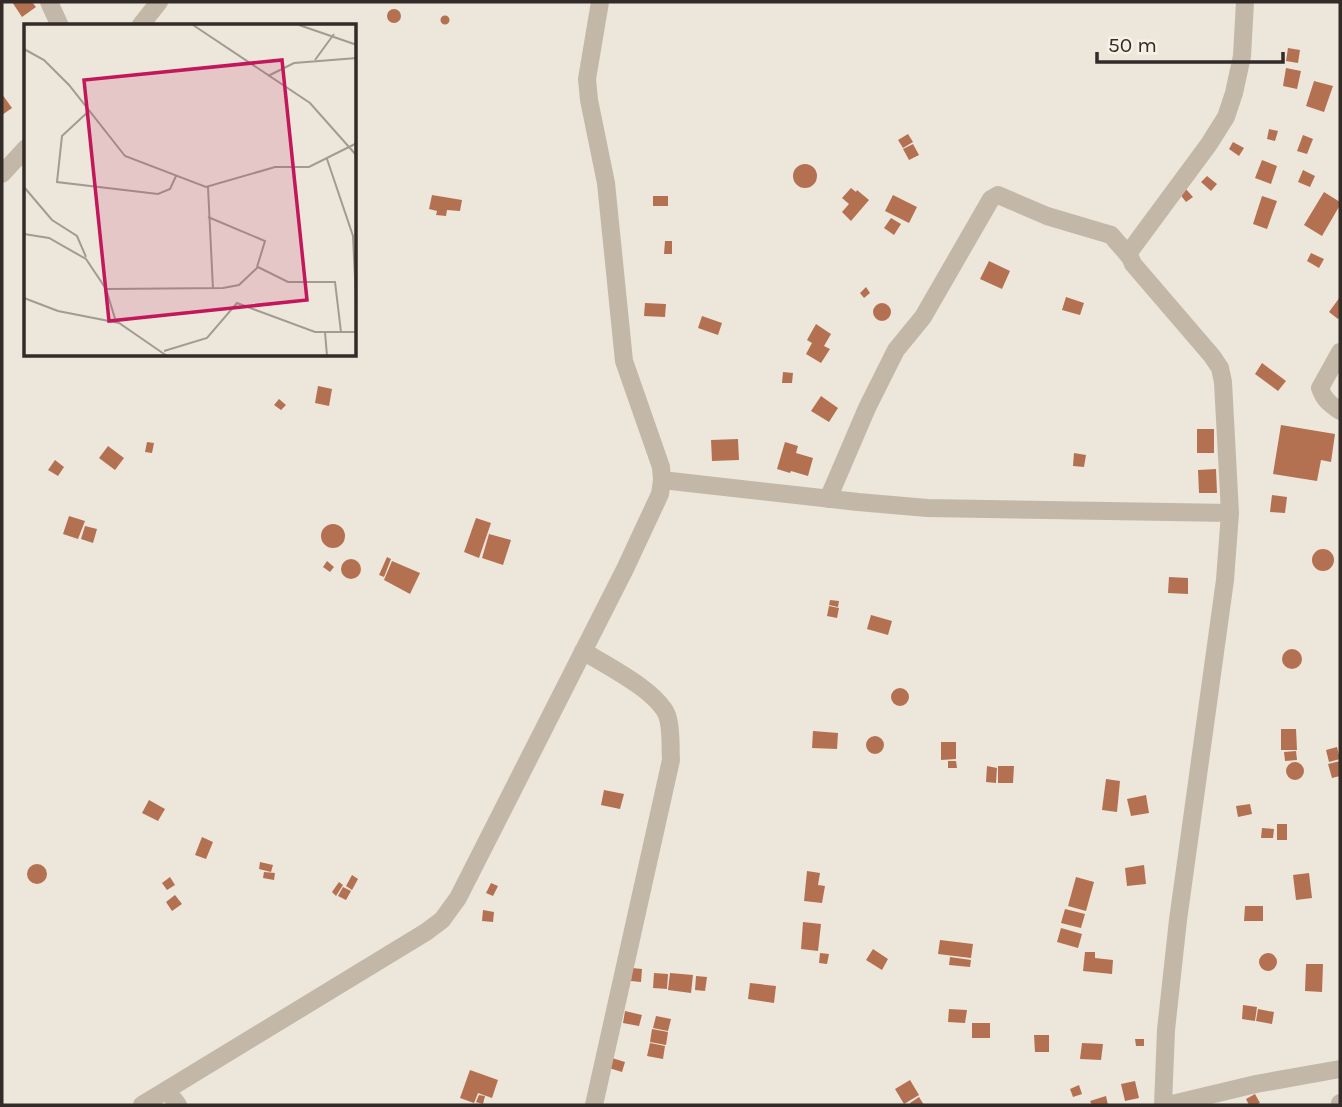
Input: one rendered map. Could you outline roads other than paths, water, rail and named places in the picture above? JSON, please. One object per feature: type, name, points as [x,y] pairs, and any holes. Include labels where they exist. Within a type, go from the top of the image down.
[{"type":"street","points":[[49,2],[59,24]]},
{"type":"street","points":[[142,24],[159,2]]},
{"type":"street","points":[[142,1105],[442,920],[458,898],[660,494],[661,467],[624,361],[606,183],[589,100],[587,79],[600,2]]},
{"type":"street","points":[[1130,257],[1130,251],[1226,117],[1242,56],[1245,2]]},
{"type":"street","points":[[2,174],[24,150]]},
{"type":"street","points":[[828,499],[867,408],[896,350],[923,317],[990,199],[998,195],[1047,216],[1111,234],[1133,264],[1212,356],[1220,368],[1224,395],[1230,513],[1225,580],[1166,1030],[1166,1105],[1256,1084],[1340,1069]]},
{"type":"street","points":[[1340,352],[1320,388],[1328,404],[1340,411]]},
{"type":"street","points":[[662,480],[927,508],[1230,513]]},
{"type":"street","points":[[583,651],[650,693],[666,714],[670,731],[671,760],[594,1105]]},
{"type":"street","points":[[167,1090],[178,1105]]}]
